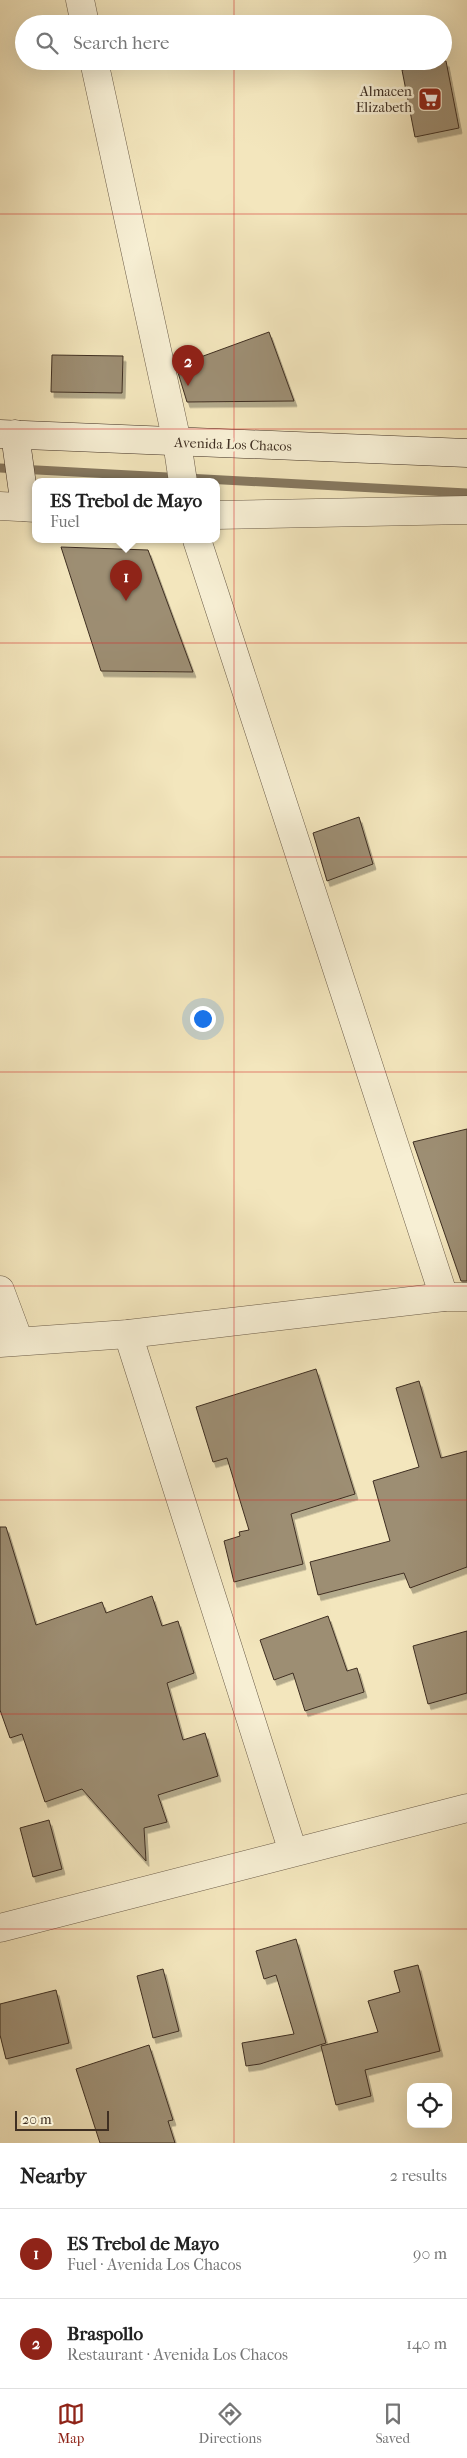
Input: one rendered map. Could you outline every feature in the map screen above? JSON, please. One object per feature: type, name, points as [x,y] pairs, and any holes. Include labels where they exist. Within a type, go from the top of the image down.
[{"type":"street","points":[[80,0],[84,15]]},
{"type":"street","points":[[96,70],[183,478]]},
{"type":"street","points":[[11,440],[21,503]]},
{"type":"street","name":"Avenida Los Chacos","points":[[11,440],[178,449],[467,453]]},
{"type":"street","points":[[220,515],[467,510]]},
{"type":"street","points":[[0,1290],[9,1342],[128,1334],[455,1297],[198,543]]},
{"type":"street","points":[[128,1334],[293,1852]]},
{"type":"street","points":[[0,1928],[467,1808]]},
{"type":"building","name":"Almacen Elizabeth","points":[[402,70],[448,70],[459,128],[415,137]]},
{"type":"building","points":[[269,332],[294,401],[187,402],[176,366]]},
{"type":"building","points":[[52,355],[123,356],[122,393],[51,392]]},
{"type":"building","points":[[61,547],[148,550],[193,672],[101,671]]},
{"type":"building","points":[[359,817],[373,864],[327,881],[313,833]]},
{"type":"building","points":[[467,1129],[467,1281],[461,1281],[413,1142]]},
{"type":"building","points":[[316,1369],[355,1494],[291,1514],[303,1564],[234,1582],[224,1541],[240,1536],[239,1532],[249,1530],[227,1458],[213,1462],[196,1407]]},
{"type":"building","points":[[419,1381],[441,1458],[467,1451],[467,1567],[410,1588],[404,1573],[318,1595],[310,1562],[390,1541],[373,1481],[419,1467],[396,1388]]},
{"type":"building","points":[[0,1527],[6,1527],[36,1625],[102,1602],[106,1613],[152,1596],[162,1626],[178,1621],[194,1673],[167,1683],[183,1740],[205,1733],[218,1776],[158,1795],[167,1822],[144,1828],[146,1861],[82,1789],[45,1802],[22,1734],[10,1738],[0,1710]]},
{"type":"building","points":[[328,1616],[347,1671],[357,1668],[364,1692],[305,1711],[293,1673],[274,1680],[260,1640]]},
{"type":"building","points":[[467,1631],[467,1693],[428,1704],[413,1646]]},
{"type":"building","points":[[49,1820],[62,1869],[33,1877],[20,1828]]},
{"type":"building","points":[[296,1939],[326,2043],[260,2064],[246,2066],[242,2043],[294,2034],[276,1975],[264,1979],[256,1951]]},
{"type":"building","points":[[418,1965],[440,2051],[365,2070],[371,2096],[336,2105],[321,2046],[378,2032],[368,2001],[400,1992],[394,1971]]},
{"type":"building","points":[[163,1969],[179,2031],[153,2038],[137,1976]]},
{"type":"building","points":[[56,1990],[69,2043],[6,2059],[0,2035],[0,2004]]},
{"type":"building","points":[[149,2045],[173,2120],[168,2121],[175,2143],[100,2143],[76,2069]]},
{"type":"waterway","points":[[0,468],[187,478]]},
{"type":"waterway","points":[[220,480],[467,493]]},
{"type":"place","name":"Almacen Elizabeth","points":[[430,99]]},
{"type":"place","name":"Braspollo","points":[[188,386]]},
{"type":"place","name":"ES Trebol de Mayo","points":[[126,601]]}]
